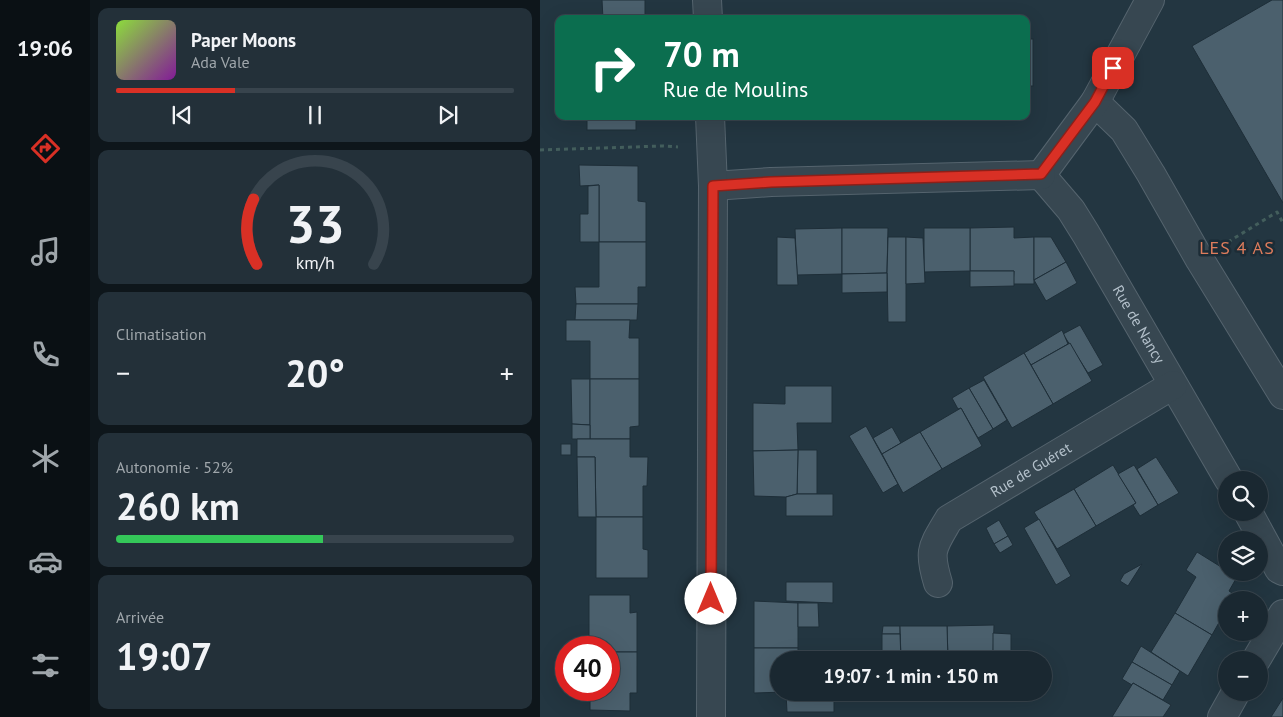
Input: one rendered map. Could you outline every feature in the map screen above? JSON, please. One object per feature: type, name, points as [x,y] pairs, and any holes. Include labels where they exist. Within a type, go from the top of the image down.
[{"type":"street","points":[[707,0],[708,15]]},
{"type":"street","points":[[713,186],[781,182],[1041,174],[1095,102],[1150,0]]},
{"type":"street","points":[[1095,102],[1124,130],[1200,260],[1283,394]]},
{"type":"street","points":[[710,120],[713,186],[711,717]]},
{"type":"street","name":"Rue de Nancy","points":[[1041,174],[1071,210],[1224,471]]},
{"type":"street","name":"Rue de Guéret","points":[[938,583],[932,561],[934,545],[949,519],[1173,385]]},
{"type":"street","points":[[1253,521],[1279,569],[1283,571]]},
{"type":"street","points":[[1261,651],[1282,617]]},
{"type":"street","points":[[1222,717],[1231,701]]},
{"type":"path","points":[[540,150],[662,146],[711,150]]},
{"type":"path","points":[[1200,260],[1277,212],[1283,223]]},
{"type":"building","points":[[602,0],[645,0],[645,15],[603,15]]},
{"type":"building","points":[[1272,0],[1283,0],[1283,203],[1192,46]]},
{"type":"building","points":[[1030,39],[1033,39],[1033,86],[1030,86]]},
{"type":"building","points":[[587,120],[636,120],[636,130],[587,130]]},
{"type":"building","points":[[579,165],[638,166],[638,201],[646,202],[646,242],[599,242],[599,185],[580,186]]},
{"type":"building","points":[[599,185],[599,242],[580,242],[580,214],[588,214],[588,186]]},
{"type":"building","points":[[1014,227],[1014,238],[1034,237],[1034,284],[1013,284],[1014,271],[970,271],[970,228]]},
{"type":"building","points":[[842,228],[842,274],[797,275],[795,229]]},
{"type":"building","points":[[842,228],[888,228],[887,273],[842,274]]},
{"type":"building","points":[[924,228],[970,228],[970,271],[924,272]]},
{"type":"building","points":[[777,237],[795,238],[798,285],[777,285]]},
{"type":"building","points":[[888,237],[906,237],[906,322],[888,322]]},
{"type":"building","points":[[906,237],[923,238],[925,283],[906,284]]},
{"type":"building","points":[[1034,237],[1051,237],[1066,262],[1034,280]]},
{"type":"building","points":[[599,242],[646,242],[646,287],[638,287],[638,304],[576,304],[575,287],[599,287]]},
{"type":"building","points":[[1066,262],[1077,283],[1046,301],[1034,280]]},
{"type":"building","points":[[970,271],[1014,271],[1014,286],[970,287]]},
{"type":"building","points":[[887,273],[887,292],[842,293],[842,274]]},
{"type":"building","points":[[576,304],[638,304],[637,320],[575,320]]},
{"type":"building","points":[[566,320],[630,320],[629,338],[639,338],[639,379],[590,379],[590,341],[566,341]]},
{"type":"building","points":[[1080,325],[1103,365],[1088,373],[1063,334]]},
{"type":"building","points":[[1062,330],[1068,344],[1031,365],[1024,353]]},
{"type":"building","points":[[1070,343],[1092,381],[1053,404],[1031,365]]},
{"type":"building","points":[[1024,353],[1053,404],[1012,428],[983,377]]},
{"type":"building","points":[[571,379],[590,379],[590,425],[572,424]]},
{"type":"building","points":[[590,379],[639,379],[639,426],[630,427],[630,439],[590,439]]},
{"type":"building","points":[[984,380],[1007,420],[993,429],[969,388]]},
{"type":"building","points":[[785,386],[832,386],[832,423],[797,423],[798,450],[753,451],[753,403],[785,404]]},
{"type":"building","points":[[969,388],[993,429],[978,438],[961,408],[958,409],[952,398]]},
{"type":"building","points":[[961,408],[982,446],[942,469],[920,432]]},
{"type":"building","points":[[572,424],[590,425],[590,439],[572,439]]},
{"type":"building","points":[[866,426],[898,484],[883,493],[849,436]]},
{"type":"building","points":[[892,427],[901,443],[882,454],[873,438]]},
{"type":"building","points":[[920,432],[942,469],[903,493],[882,454]]},
{"type":"building","points":[[577,439],[630,439],[630,457],[648,457],[647,486],[643,486],[643,517],[596,517],[595,457],[577,457]]},
{"type":"building","points":[[561,444],[571,444],[571,455],[561,455]]},
{"type":"building","points":[[798,450],[817,450],[817,494],[797,494]]},
{"type":"building","points":[[798,450],[797,494],[786,497],[754,496],[753,451]]},
{"type":"building","points":[[577,457],[595,457],[596,517],[578,517]]},
{"type":"building","points":[[1156,457],[1179,493],[1158,505],[1137,469]]},
{"type":"building","points":[[1113,465],[1136,503],[1096,526],[1074,489]]},
{"type":"building","points":[[1134,465],[1158,505],[1140,516],[1133,505],[1136,503],[1118,474]]},
{"type":"building","points":[[1074,489],[1096,526],[1057,549],[1034,512]]},
{"type":"building","points":[[797,494],[833,494],[833,516],[786,516],[786,497]]},
{"type":"building","points":[[596,517],[643,517],[643,549],[648,550],[648,578],[596,578]]},
{"type":"building","points":[[1039,519],[1071,576],[1056,585],[1024,528]]},
{"type":"building","points":[[999,520],[1008,536],[994,544],[986,528]]},
{"type":"building","points":[[1008,536],[1013,545],[1000,553],[994,544]]},
{"type":"building","points":[[1197,552],[1218,565],[1218,581],[1235,581],[1229,591],[1218,591],[1218,624],[1212,635],[1175,613],[1196,577],[1186,570]]},
{"type":"building","points":[[1142,564],[1128,586],[1120,581],[1124,574]]},
{"type":"building","points":[[786,582],[833,582],[833,603],[786,601]]},
{"type":"building","points":[[589,595],[630,595],[630,613],[637,612],[637,652],[620,652],[620,636],[589,636]]},
{"type":"building","points":[[754,601],[798,603],[798,648],[754,648]]},
{"type":"building","points":[[798,603],[818,603],[819,627],[798,627]]},
{"type":"building","points":[[1175,613],[1212,635],[1188,676],[1151,652]]},
{"type":"building","points":[[994,625],[993,651],[948,651],[947,626]]},
{"type":"building","points":[[883,626],[900,626],[900,634],[882,634]]},
{"type":"building","points":[[900,626],[947,626],[948,651],[901,651]]},
{"type":"building","points":[[993,633],[1011,634],[1011,651],[993,651]]},
{"type":"building","points":[[882,634],[900,634],[901,651],[882,651]]},
{"type":"building","points":[[1141,646],[1180,671],[1172,685],[1132,662]]},
{"type":"building","points":[[754,648],[798,648],[798,651],[770,651],[770,692],[754,693]]},
{"type":"building","points":[[620,652],[637,652],[637,693],[630,693],[630,711],[590,710],[590,701],[620,701]]},
{"type":"building","points":[[1132,662],[1172,685],[1163,700],[1122,679]]},
{"type":"building","points":[[1133,683],[1171,705],[1163,717],[1112,717]]},
{"type":"building","points":[[1283,698],[1283,717],[1271,717]]},
{"type":"building","points":[[786,701],[834,701],[834,712],[787,712]]},
{"type":"district","name":"LES 4 AS","points":[[1237,248]]},
{"type":"route","points":[[711,599],[713,186],[771,182],[1041,174],[1095,102],[1113,68]]}]
